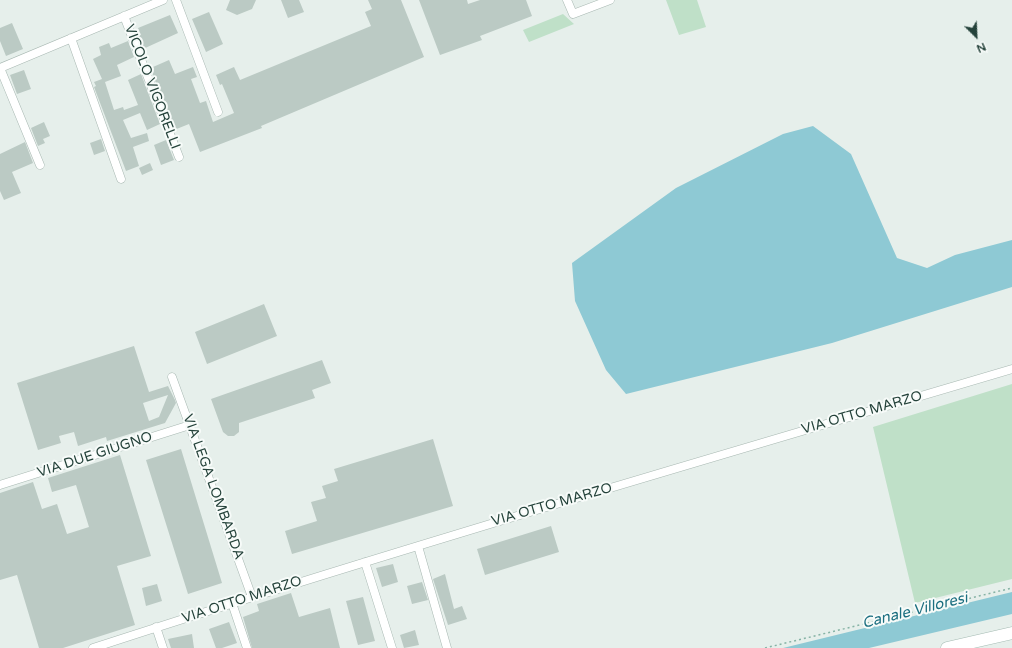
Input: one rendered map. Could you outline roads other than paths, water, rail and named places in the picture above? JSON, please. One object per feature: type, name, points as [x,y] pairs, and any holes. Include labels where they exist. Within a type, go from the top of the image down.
[{"type":"street","points":[[40,165],[0,68],[163,0]]},
{"type":"street","points":[[176,0],[218,112]]},
{"type":"street","points":[[567,0],[573,14],[610,0]]},
{"type":"street","name":"VICOLO VIGORELLI","points":[[124,16],[179,157]]},
{"type":"street","points":[[71,38],[121,179]]},
{"type":"street","name":"VIA OTTO MARZO","points":[[93,648],[365,562],[1012,369]]},
{"type":"street","name":"VIA LEGA LOMBARDA","points":[[172,377],[252,597]]},
{"type":"street","name":"VIA DUE GIUGNO","points":[[0,485],[190,424]]},
{"type":"street","points":[[418,546],[447,648]]},
{"type":"street","points":[[365,562],[392,648]]},
{"type":"street","points":[[232,603],[246,648]]},
{"type":"street","points":[[156,627],[163,648]]},
{"type":"street","points":[[947,648],[1012,633]]},
{"type":"water","points":[[813,126],[851,154],[897,258],[927,268],[955,255],[1012,240],[1012,287],[832,343],[626,394],[606,370],[575,301],[572,263],[676,188],[783,134]]},
{"type":"water","name":"Canale Villoresi","points":[[1012,592],[1012,614],[869,648],[783,648]]}]
